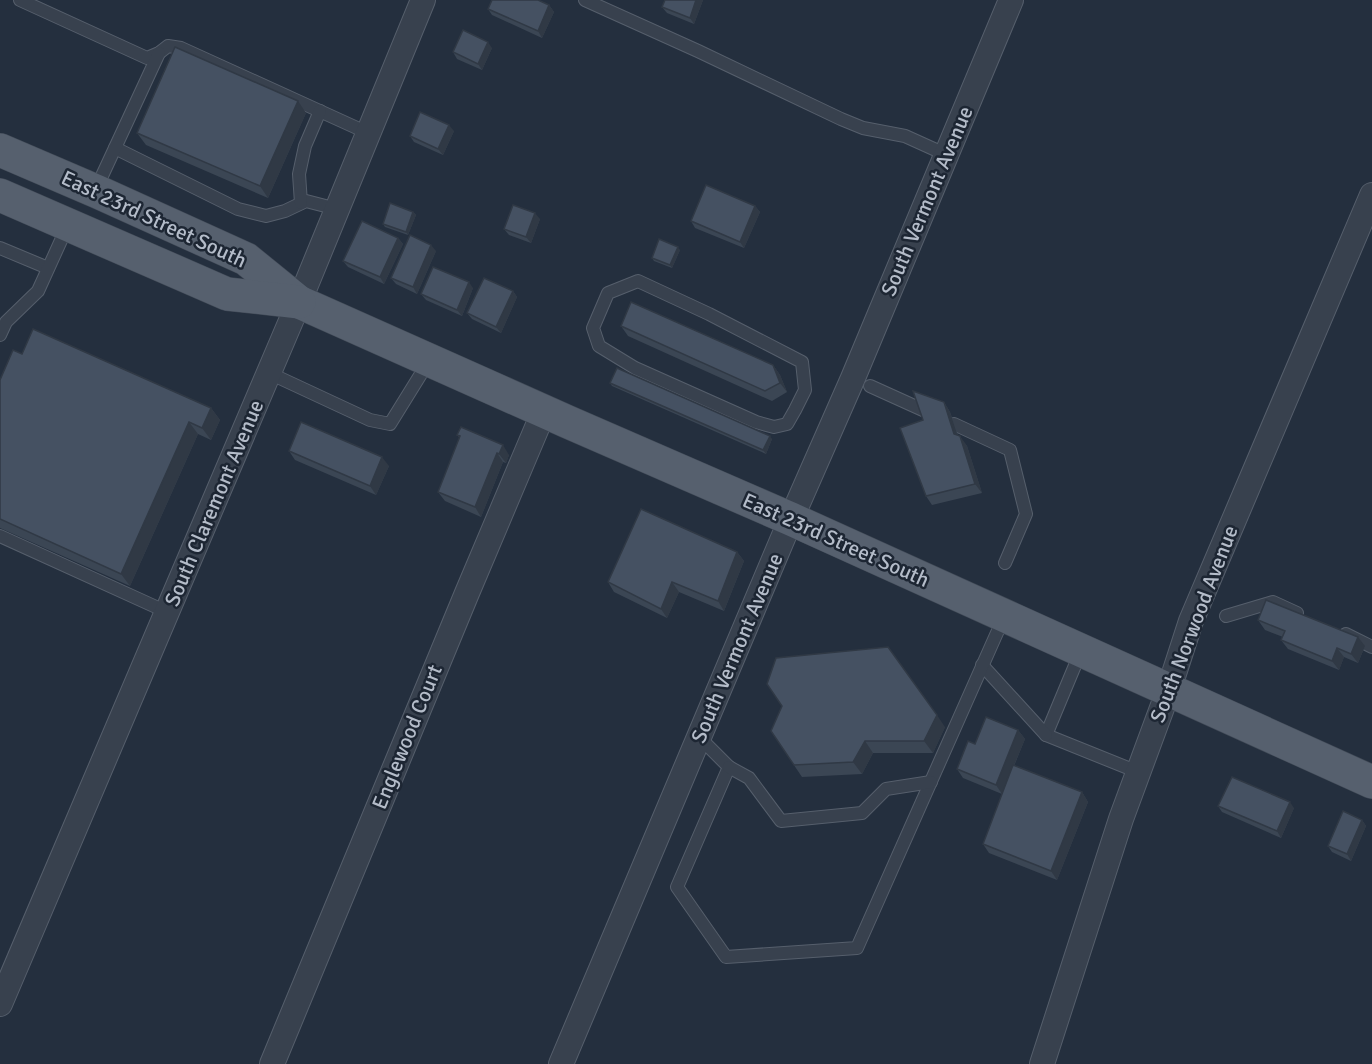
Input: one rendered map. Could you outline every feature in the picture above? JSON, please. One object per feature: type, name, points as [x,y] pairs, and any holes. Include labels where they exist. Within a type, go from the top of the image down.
[{"type":"main road","name":"East 23rd Street South","points":[[0,150],[246,259],[299,302],[791,519],[1372,782]]},
{"type":"main road","name":"East 23rd Street South","points":[[0,195],[227,294],[299,302]]},
{"type":"street","name":"South Claremont Avenue","points":[[0,1004],[299,302],[423,0]]},
{"type":"street","name":"South Vermont Avenue","points":[[561,1064],[1011,0]]},
{"type":"street","name":"South Norwood Avenue","points":[[1042,1064],[1121,819],[1169,689],[1191,621],[1372,195]]},
{"type":"street","name":"Englewood Court","points":[[272,1064],[544,411]]},
{"type":"lane","points":[[20,0],[147,58],[168,46],[181,48],[368,133]]},
{"type":"lane","points":[[585,0],[841,119],[863,128],[905,136],[947,155]]},
{"type":"lane","points":[[95,191],[159,53]]},
{"type":"lane","points":[[301,203],[299,174],[305,147],[320,111]]},
{"type":"lane","points":[[115,148],[238,209],[266,216],[285,211],[306,201],[337,209]]},
{"type":"lane","points":[[0,335],[6,322],[38,291],[68,224]]},
{"type":"lane","points":[[0,248],[48,268]]},
{"type":"lane","points":[[638,282],[709,314],[802,362],[805,390],[787,424],[774,427],[756,422],[635,368],[599,346],[593,328],[608,292],[638,282]]},
{"type":"lane","points":[[269,372],[370,420],[390,424],[429,360]]},
{"type":"lane","points":[[870,386],[923,410]]},
{"type":"lane","points":[[954,424],[1010,450],[1026,514],[1005,563]]},
{"type":"lane","points":[[0,536],[167,612]]},
{"type":"lane","points":[[1226,616],[1273,602],[1312,619]]},
{"type":"lane","points":[[729,768],[677,887],[726,957],[857,948],[1004,616]]},
{"type":"lane","points":[[1332,628],[1372,647]]},
{"type":"lane","points":[[1046,735],[1082,650]]},
{"type":"lane","points":[[982,665],[1046,735],[1138,772]]},
{"type":"lane","points":[[699,737],[729,768],[749,778],[781,821],[862,813],[886,789],[931,782]]},
{"type":"building","points":[[492,0],[538,0],[549,5],[538,31],[488,9]]},
{"type":"building","points":[[665,0],[696,0],[690,18],[662,7]]},
{"type":"building","points":[[463,30],[488,42],[478,64],[453,52]]},
{"type":"building","points":[[175,47],[298,101],[260,186],[137,133]]},
{"type":"building","points":[[420,112],[449,125],[438,149],[410,136]]},
{"type":"building","points":[[706,185],[755,206],[740,242],[691,221]]},
{"type":"building","points":[[390,203],[413,212],[406,232],[383,224]]},
{"type":"building","points":[[513,205],[535,213],[526,237],[504,229]]},
{"type":"building","points":[[362,221],[398,238],[380,277],[343,261]]},
{"type":"building","points":[[410,235],[431,245],[413,287],[391,278]]},
{"type":"building","points":[[659,239],[678,247],[670,265],[652,258]]},
{"type":"building","points":[[433,267],[469,282],[457,310],[421,294]]},
{"type":"building","points":[[484,278],[513,291],[496,327],[467,313]]},
{"type":"building","points":[[631,302],[773,365],[780,383],[765,391],[621,326]]},
{"type":"building","points":[[33,329],[211,408],[202,428],[189,422],[121,574],[0,519],[0,380],[13,350],[22,354]]},
{"type":"building","points":[[617,368],[770,436],[763,450],[610,383]]},
{"type":"building","points":[[913,391],[944,402],[954,434],[960,436],[975,484],[926,496],[900,428],[923,420]]},
{"type":"building","points":[[301,422],[382,457],[370,486],[289,451]]},
{"type":"building","points":[[461,427],[503,445],[499,454],[497,453],[475,507],[438,492],[460,436],[457,435]]},
{"type":"building","points":[[641,509],[737,552],[718,601],[672,582],[661,609],[608,582]]},
{"type":"building","points":[[1266,600],[1358,637],[1351,654],[1337,648],[1332,661],[1281,640],[1285,631],[1258,620]]},
{"type":"building","points":[[888,647],[937,715],[924,741],[865,741],[853,762],[794,765],[771,731],[782,706],[767,684],[776,658]]},
{"type":"building","points":[[986,717],[1018,730],[996,785],[957,769],[968,741],[975,744]]},
{"type":"building","points":[[1013,765],[1082,792],[1051,871],[983,844]]},
{"type":"building","points":[[1232,777],[1290,802],[1277,831],[1218,806]]},
{"type":"building","points":[[1343,811],[1362,820],[1347,854],[1328,846]]}]
